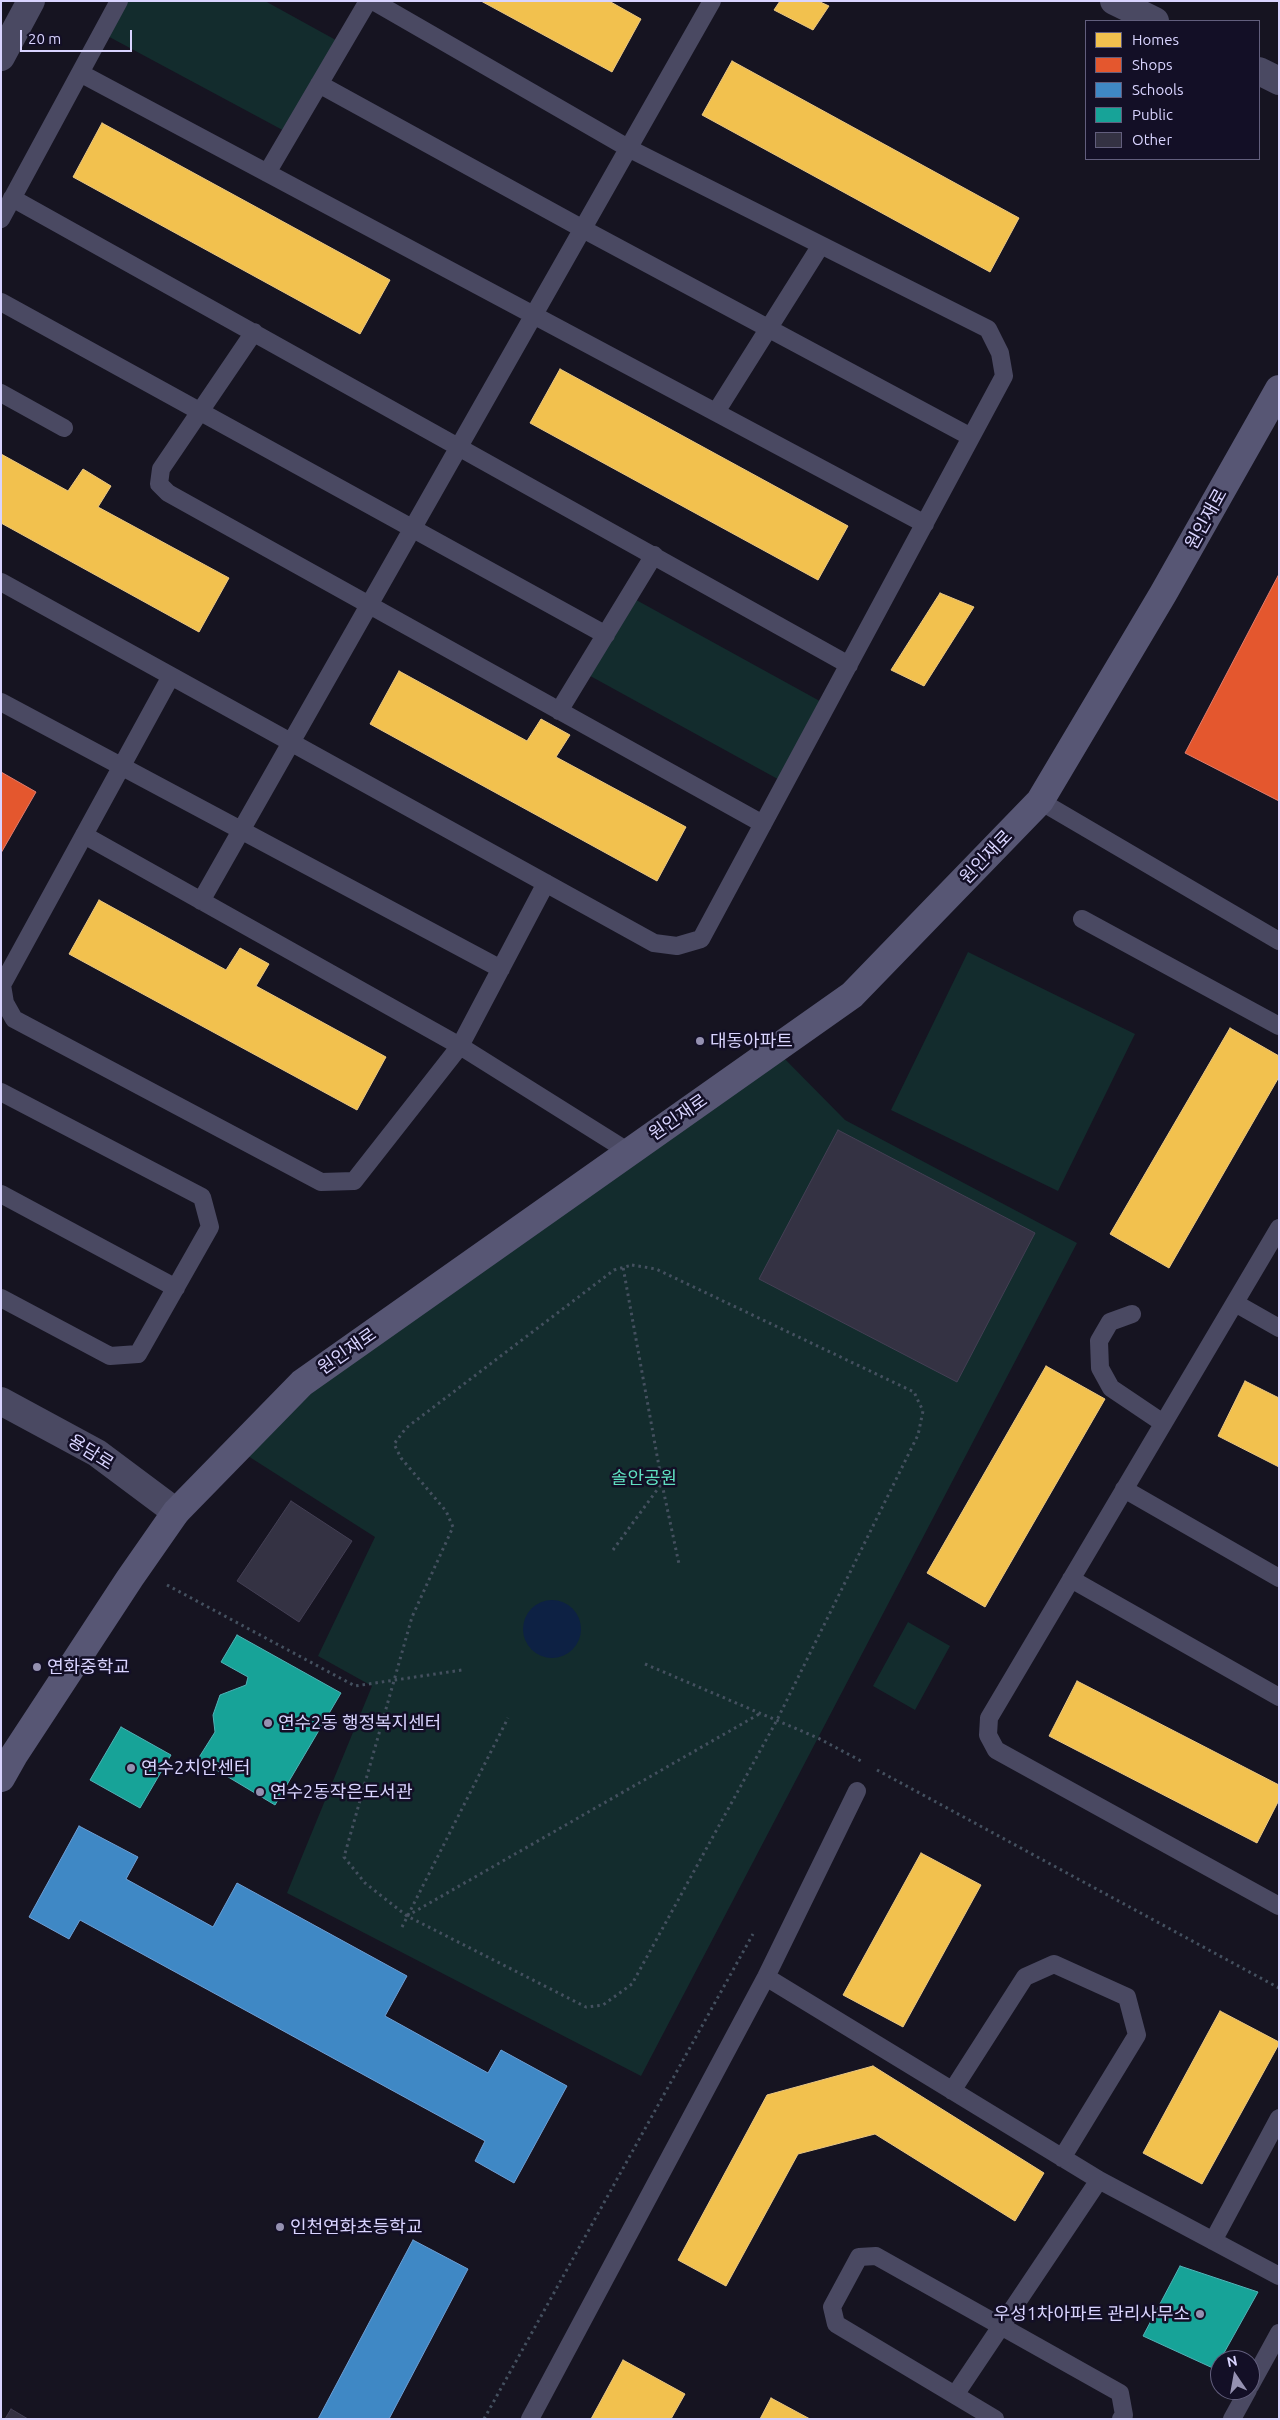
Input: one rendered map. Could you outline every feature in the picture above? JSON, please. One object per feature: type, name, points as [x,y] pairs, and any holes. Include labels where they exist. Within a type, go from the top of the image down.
[{"type":"main road","name":"원인재로","points":[[1,1778],[14,1755],[176,1512],[302,1383],[852,995],[1040,801],[1163,594],[1279,389]]},
{"type":"street","points":[[1,57],[31,1]]},
{"type":"street","points":[[1114,1],[1153,20]]},
{"type":"street","points":[[1260,72],[1279,81]]},
{"type":"street","name":"용담로","points":[[1,1401],[96,1453],[176,1512]]},
{"type":"lane","points":[[1,219],[119,1]]},
{"type":"lane","points":[[266,173],[368,1]]},
{"type":"lane","points":[[1,582],[654,943],[677,946],[701,939],[1004,376],[1000,353],[988,329],[628,148],[373,1]]},
{"type":"lane","points":[[201,901],[712,1]]},
{"type":"lane","points":[[80,74],[925,524]]},
{"type":"lane","points":[[319,84],[583,229],[971,437]]},
{"type":"lane","points":[[12,198],[849,665]]},
{"type":"lane","points":[[716,412],[821,245]]},
{"type":"lane","points":[[1,302],[412,530],[606,635]]},
{"type":"lane","points":[[254,332],[161,469],[159,484],[168,493],[763,824]]},
{"type":"lane","points":[[1,393],[64,428]]},
{"type":"lane","points":[[559,711],[654,555]]},
{"type":"lane","points":[[171,676],[2,985],[5,1003],[14,1019],[321,1182],[354,1181],[460,1046],[546,883]]},
{"type":"lane","points":[[1,702],[241,832],[501,969]]},
{"type":"lane","points":[[1040,801],[1279,940]]},
{"type":"lane","points":[[84,835],[460,1046],[629,1152]]},
{"type":"lane","points":[[1082,919],[1279,1026]]},
{"type":"lane","points":[[1,1092],[202,1197],[210,1227],[138,1354],[110,1356],[1,1298]]},
{"type":"lane","points":[[1,1194],[176,1288]]},
{"type":"lane","points":[[1278,1904],[996,1750],[988,1735],[989,1718],[1279,1228]]},
{"type":"lane","points":[[1235,1303],[1279,1328]]},
{"type":"lane","points":[[1132,1314],[1110,1322],[1099,1341],[1100,1368],[1111,1388],[1163,1423]]},
{"type":"lane","points":[[1124,1489],[1279,1578]]},
{"type":"lane","points":[[1071,1579],[1279,1697]]},
{"type":"lane","points":[[530,2419],[766,1977],[857,1791]]},
{"type":"lane","points":[[952,2091],[1025,1978],[1054,1964],[1127,1997],[1137,2035],[1062,2158]]},
{"type":"lane","points":[[766,1977],[1099,2180],[1279,2276]]},
{"type":"lane","points":[[1213,2241],[1279,2118]]},
{"type":"lane","points":[[955,2395],[1099,2180]]},
{"type":"lane","points":[[995,2419],[836,2324],[832,2307],[858,2257],[876,2256],[1120,2393],[1124,2415],[1121,2419]]},
{"type":"lane","points":[[1260,2368],[1279,2333]]},
{"type":"lane","points":[[1232,2419],[1242,2400]]},
{"type":"path","points":[[632,1265],[656,1269],[914,1392],[923,1411],[918,1435],[777,1720],[632,1984],[603,2005],[586,2007],[407,1916],[365,1883],[344,1857],[412,1617],[453,1527],[446,1511],[401,1458],[394,1444],[406,1428],[614,1270],[632,1265]]},
{"type":"path","points":[[623,1267],[662,1483],[679,1564]]},
{"type":"path","points":[[613,1550],[662,1483]]},
{"type":"path","points":[[137,1569],[355,1686],[462,1670]]},
{"type":"path","points":[[645,1664],[818,1738],[868,1765]]},
{"type":"path","points":[[407,1916],[761,1713]]},
{"type":"path","points":[[402,1927],[508,1718]]},
{"type":"path","points":[[854,1766],[859,1760]]},
{"type":"path","points":[[857,1791],[856,1779],[859,1760]]},
{"type":"path","points":[[876,1769],[1279,1988]]},
{"type":"path","points":[[484,2419],[755,1930]]},
{"type":"green space","points":[[119,1],[265,1],[343,44],[290,134],[102,33]]},
{"type":"green space","points":[[629,596],[827,705],[785,783],[583,672]]},
{"type":"green space","points":[[968,952],[1135,1034],[1058,1191],[891,1110]]},
{"type":"green space","name":"솔안공원","points":[[775,1049],[845,1120],[1077,1243],[641,2076],[287,1893],[372,1686],[318,1656],[375,1537],[237,1449],[302,1383]]},
{"type":"green space","points":[[908,1622],[950,1646],[915,1710],[873,1686]]},
{"type":"water","points":[[546,1600],[558,1600],[573,1608],[581,1623],[581,1635],[573,1650],[558,1658],[546,1658],[531,1650],[523,1635],[523,1623],[531,1608]]},
{"type":"building: Homes","points":[[481,1],[609,1],[641,19],[612,72]]},
{"type":"building: Homes","points":[[780,1],[818,1],[829,6],[813,30],[774,10]]},
{"type":"building: Homes","points":[[732,61],[1019,218],[990,272],[702,115]]},
{"type":"building: Homes","points":[[102,123],[390,280],[360,334],[73,177]]},
{"type":"building: Homes","points":[[560,369],[848,526],[818,580],[530,423]]},
{"type":"building: Homes","points":[[1,454],[68,491],[83,469],[111,486],[98,507],[229,578],[199,632],[1,523]]},
{"type":"building: Homes","points":[[940,593],[974,607],[924,686],[891,670]]},
{"type":"building: Homes","points":[[399,671],[527,741],[541,719],[570,735],[556,757],[686,827],[657,881],[370,724]]},
{"type":"building: Homes","points":[[99,900],[226,970],[240,948],[269,964],[256,986],[386,1057],[357,1110],[69,954]]},
{"type":"building: Homes","points":[[1230,1028],[1279,1056],[1279,1077],[1169,1268],[1110,1234]]},
{"type":"building: Homes","points":[[1046,1366],[1105,1399],[985,1607],[927,1573]]},
{"type":"building: Homes","points":[[1245,1381],[1279,1398],[1279,1467],[1218,1436]]},
{"type":"building: Homes","points":[[1077,1681],[1279,1785],[1279,1800],[1257,1843],[1049,1736]]},
{"type":"building: Homes","points":[[921,1853],[981,1885],[903,2027],[843,1995]]},
{"type":"building: Homes","points":[[1220,2011],[1279,2042],[1279,2044],[1202,2184],[1143,2153]]},
{"type":"building: Homes","points":[[873,2066],[1044,2173],[1015,2221],[875,2134],[798,2154],[726,2286],[678,2260],[767,2095]]},
{"type":"building: Homes","points":[[623,2360],[685,2394],[671,2419],[591,2419]]},
{"type":"building: Homes","points":[[771,2398],[810,2419],[760,2419]]},
{"type":"building: Shops","points":[[1279,574],[1279,801],[1185,753]]},
{"type":"building: Shops","points":[[1,772],[36,792],[1,853]]},
{"type":"building: Schools","points":[[79,1826],[138,1857],[126,1879],[213,1927],[237,1883],[407,1976],[385,2016],[488,2073],[501,2050],[567,2086],[514,2183],[475,2161],[485,2141],[80,1920],[69,1939],[29,1917]]},
{"type":"building: Schools","points":[[413,2240],[468,2269],[389,2419],[318,2419]]},
{"type":"building: Public","name":"연수2동 행정복지센터","points":[[237,1635],[341,1693],[275,1805],[198,1759],[215,1732],[213,1715],[220,1695],[246,1685],[248,1677],[221,1662]]},
{"type":"building: Public","name":"연수2치안센터","points":[[121,1727],[171,1755],[140,1808],[90,1780]]},
{"type":"building: Public","name":"우성1차아파트 관리사무소","points":[[1180,2266],[1258,2292],[1226,2350],[1210,2350],[1210,2367],[1143,2336]]},
{"type":"building: Other","points":[[838,1130],[1035,1233],[957,1382],[759,1279]]},
{"type":"building: Other","points":[[291,1501],[352,1541],[299,1622],[237,1581]]},
{"type":"building: Other","points":[[11,2409],[28,2419],[5,2419]]},
{"type":"place","name":"대동아파트","points":[[700,1041]]},
{"type":"place","name":"연화중학교","points":[[37,1667]]},
{"type":"place","name":"연수2동 행정복지센터","points":[[268,1723]]},
{"type":"place","name":"연수2치안센터","points":[[131,1768]]},
{"type":"place","name":"연수2동작은도서관","points":[[260,1792]]},
{"type":"place","name":"인천연화초등학교","points":[[280,2227]]},
{"type":"place","name":"우성1차아파트 관리사무소","points":[[1200,2314]]}]
